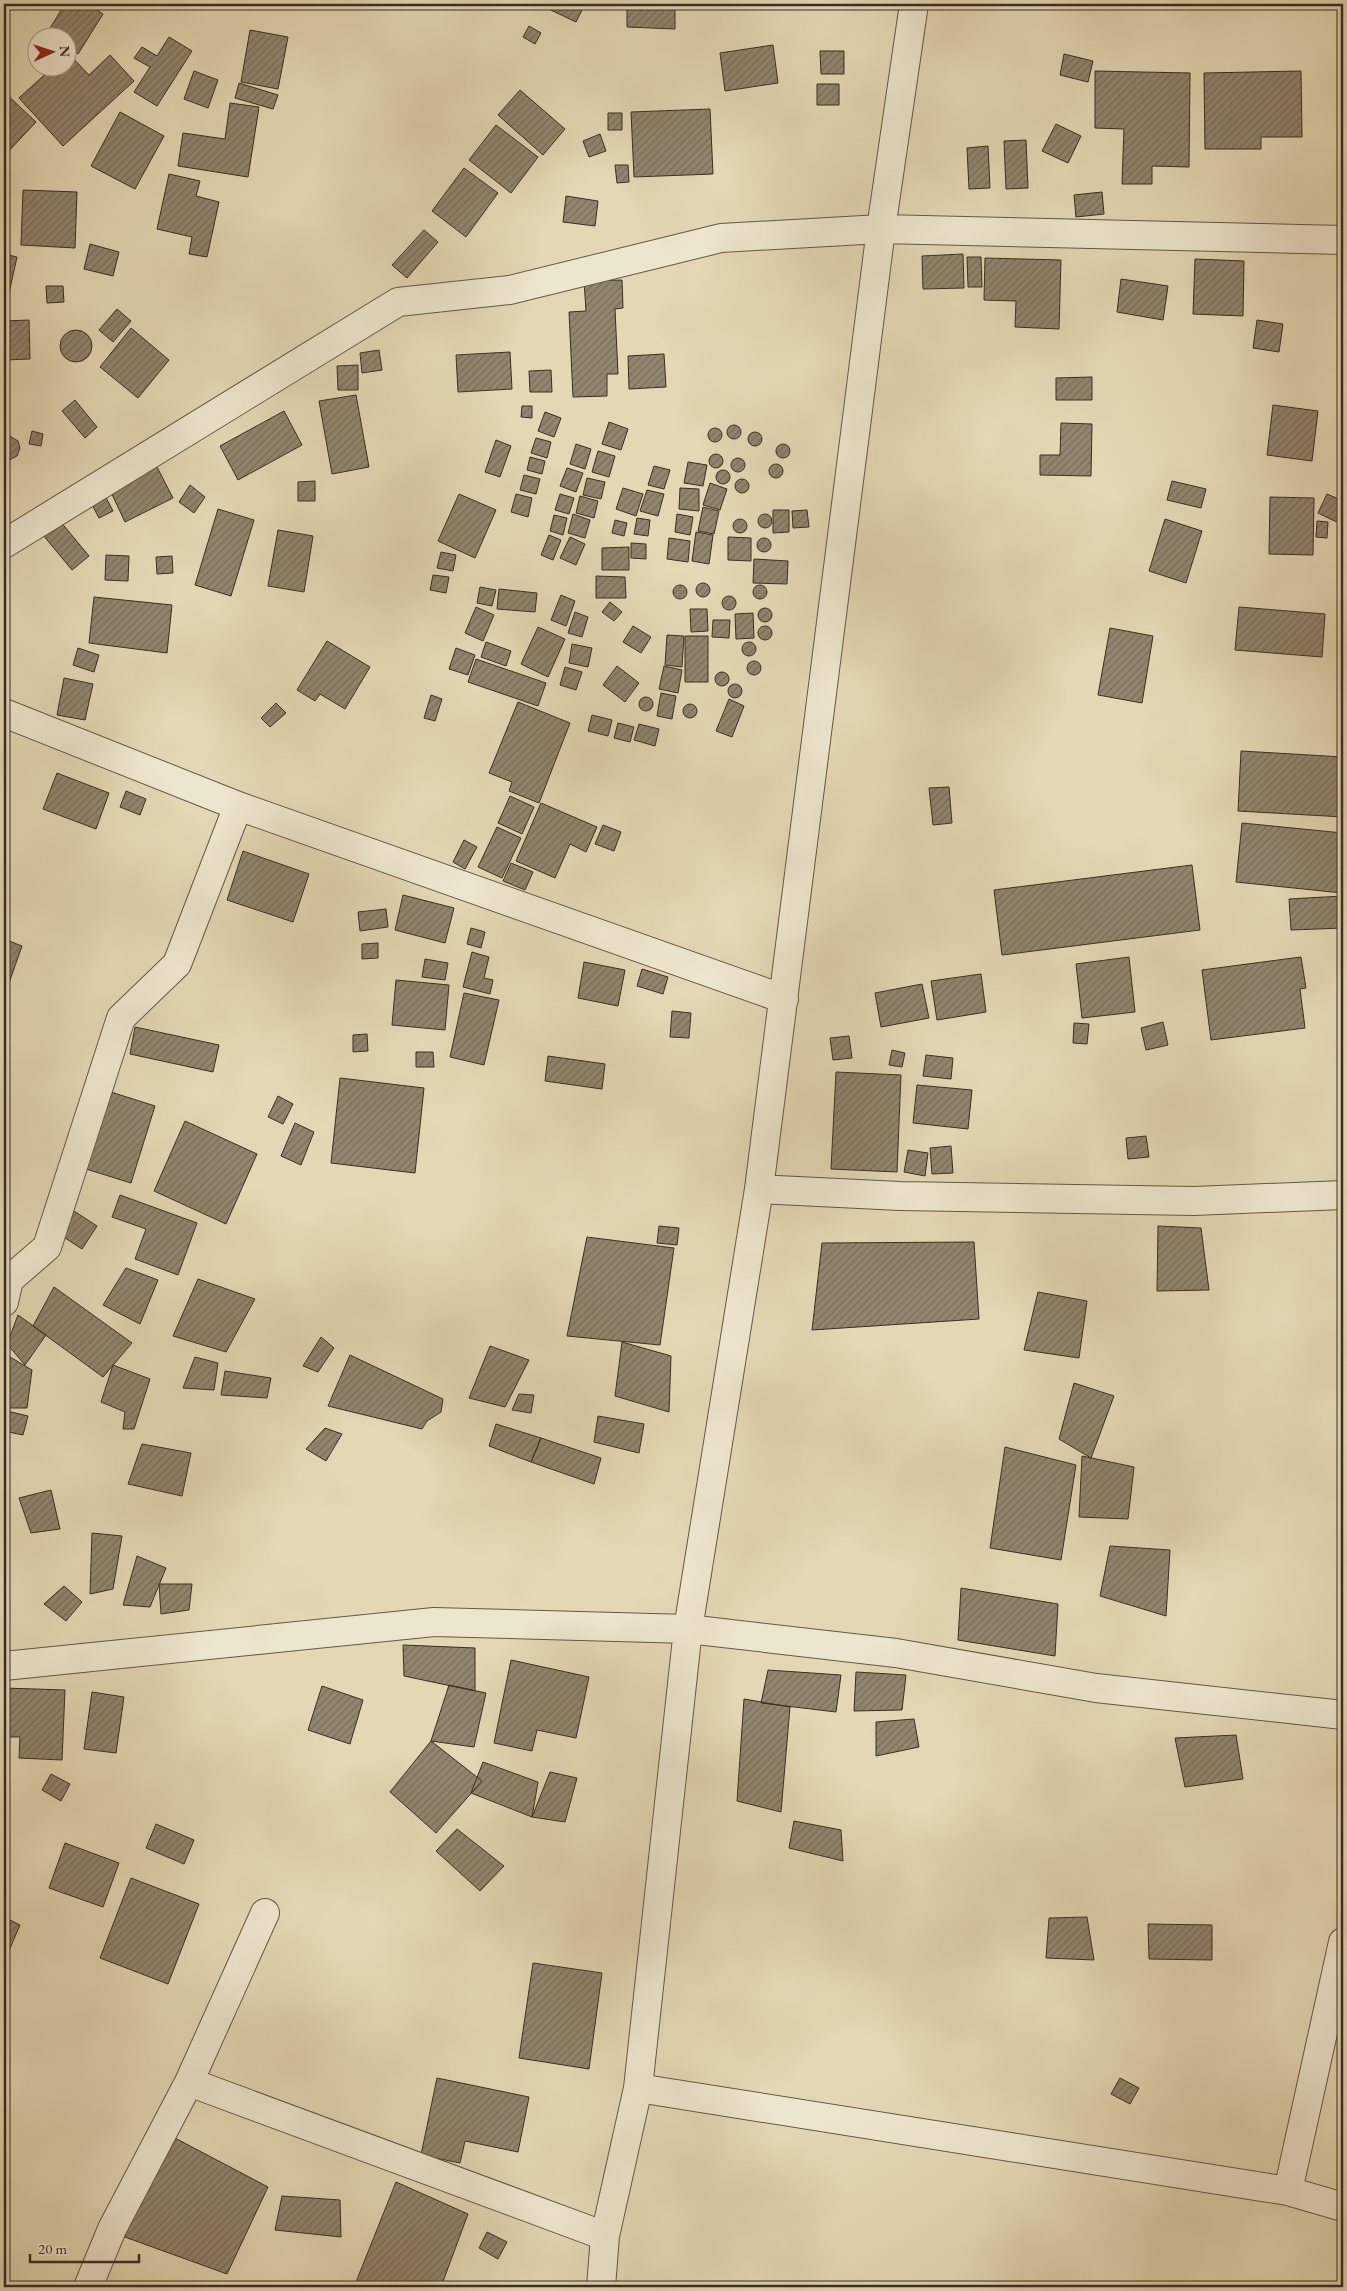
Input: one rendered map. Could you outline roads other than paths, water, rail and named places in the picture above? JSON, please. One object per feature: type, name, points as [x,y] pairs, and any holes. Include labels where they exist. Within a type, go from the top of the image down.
[{"type":"street","points":[[601,2287],[605,2236],[638,2088],[688,1629],[759,1189],[881,229],[914,4]]},
{"type":"street","points":[[4,544],[398,302],[510,290],[721,238],[881,229],[1343,240]]},
{"type":"street","points":[[4,712],[238,806],[784,999]]},
{"type":"street","points":[[4,1302],[9,1280],[47,1247],[120,1018],[177,964],[238,806]]},
{"type":"street","points":[[759,1189],[900,1196],[1194,1201],[1343,1195]]},
{"type":"street","points":[[4,1666],[434,1622],[688,1629],[896,1653],[1096,1688],[1343,1714]]},
{"type":"street","points":[[88,2287],[112,2229],[190,2082],[265,1913]]},
{"type":"street","points":[[1288,2191],[1343,1942]]},
{"type":"street","points":[[190,2082],[605,2236]]},
{"type":"street","points":[[638,2088],[1288,2191],[1343,2207]]}]
